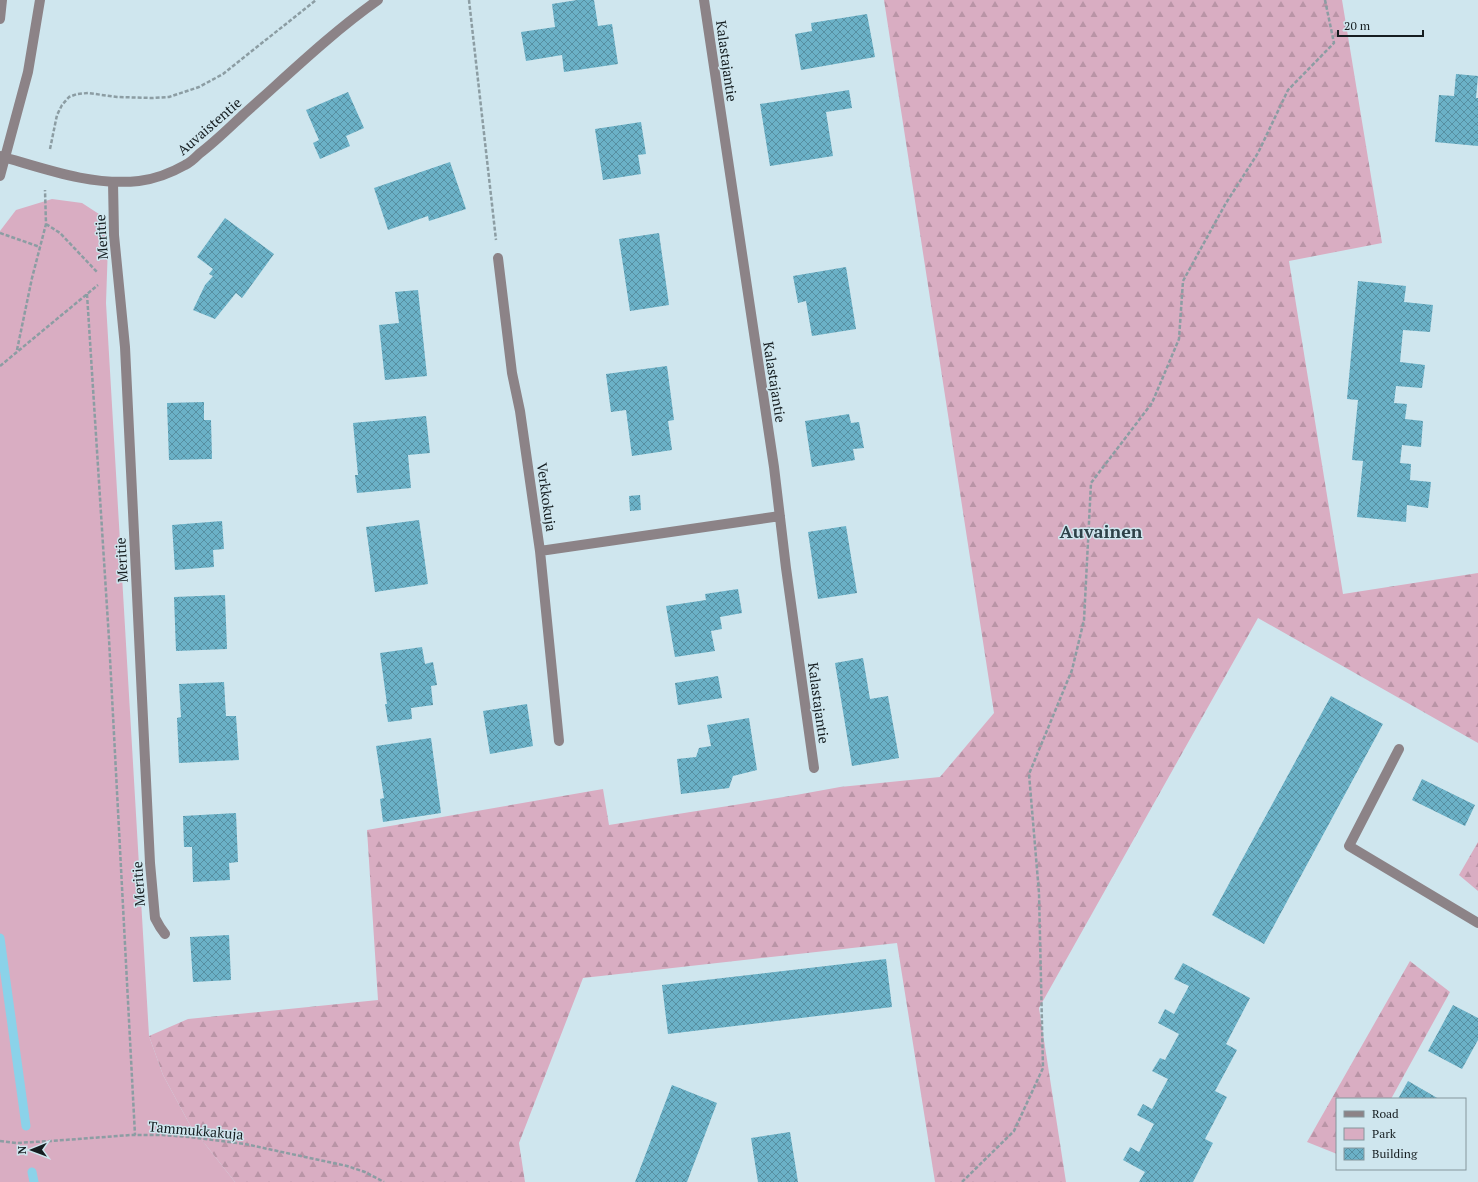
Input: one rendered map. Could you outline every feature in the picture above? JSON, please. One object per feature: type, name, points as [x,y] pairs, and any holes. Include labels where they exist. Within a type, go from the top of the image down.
[{"type":"street","points":[[0,19],[2,0]]},
{"type":"street","points":[[0,176],[3,156],[28,72],[40,0]]},
{"type":"street","name":"Auvaistentie","points":[[3,156],[46,170],[112,182],[140,181],[164,175],[186,165],[207,148],[311,54],[354,17],[378,0]]},
{"type":"street","name":"Kalastajantie","points":[[704,0],[773,459],[814,768]]},
{"type":"street","name":"Meritie","points":[[112,182],[114,235],[125,347],[152,893],[155,918],[165,934]]},
{"type":"street","name":"Verkkokuja","points":[[498,258],[512,373],[520,411],[540,551],[559,741]]},
{"type":"street","points":[[540,551],[780,516]]},
{"type":"street","points":[[1399,749],[1349,846],[1478,923]]},
{"type":"path","points":[[17,350],[32,278],[46,224],[46,170],[57,115],[62,105],[69,97],[77,94],[88,93],[117,97],[153,98],[176,95],[199,87],[223,74],[316,0]]},
{"type":"path","points":[[469,0],[498,258]]},
{"type":"path","points":[[962,1182],[1014,1131],[1043,1068],[1039,893],[1029,774],[1072,670],[1084,620],[1091,483],[1152,403],[1178,339],[1183,282],[1226,203],[1258,153],[1288,90],[1334,43],[1325,0]]},
{"type":"path","points":[[46,224],[60,233],[90,263],[104,280]]},
{"type":"path","points":[[0,233],[40,247]]},
{"type":"path","points":[[0,366],[17,350],[88,294],[117,266]]},
{"type":"path","points":[[88,294],[109,646],[135,1135]]},
{"type":"path","name":"Tammukkakuja","points":[[0,1141],[51,1141],[135,1135],[162,1135],[245,1144],[347,1166],[365,1172],[384,1182]]},
{"type":"green space","points":[[884,0],[1342,0],[1382,243],[1289,261],[1343,594],[1478,573],[1478,743],[1258,618],[1039,1008],[1066,1182],[935,1182],[897,943],[583,978],[519,1143],[525,1182],[235,1182],[190,1125],[163,1075],[149,1036],[188,1019],[378,1000],[367,830],[603,789],[609,825],[840,787],[940,777],[994,713]]},
{"type":"green space","points":[[52,199],[82,203],[102,216],[108,245],[106,303],[149,1036],[163,1075],[190,1125],[235,1182],[0,1182],[0,231],[16,210]]},
{"type":"green space","points":[[1478,842],[1478,891],[1459,875]]},
{"type":"green space","points":[[1410,961],[1450,992],[1392,1098],[1336,1098],[1336,1154],[1307,1142]]},
{"type":"building","points":[[577,0],[594,0],[598,26],[612,24],[618,64],[564,72],[562,55],[526,61],[521,32],[555,27],[552,4]]},
{"type":"building","points":[[867,14],[875,57],[801,70],[795,34],[812,31],[811,23]]},
{"type":"building","points":[[1456,74],[1478,76],[1476,98],[1478,98],[1478,146],[1435,142],[1439,95],[1454,96]]},
{"type":"building","points":[[849,90],[852,108],[826,112],[833,156],[770,166],[760,104]]},
{"type":"building","points":[[348,92],[364,128],[346,136],[350,146],[320,159],[313,143],[319,140],[306,110]]},
{"type":"building","points":[[641,122],[646,154],[638,155],[641,174],[603,180],[595,129]]},
{"type":"building","points":[[450,162],[466,209],[429,221],[428,216],[388,230],[374,188]]},
{"type":"building","points":[[225,218],[274,254],[242,298],[236,293],[215,319],[193,310],[205,285],[213,276],[209,274],[213,269],[197,257]]},
{"type":"building","points":[[659,233],[669,305],[630,311],[619,239]]},
{"type":"building","points":[[846,267],[856,329],[812,336],[806,301],[798,303],[793,276]]},
{"type":"building","points":[[1358,281],[1406,286],[1404,302],[1433,305],[1430,332],[1403,330],[1400,362],[1425,365],[1422,388],[1396,386],[1394,403],[1407,404],[1405,419],[1423,421],[1421,447],[1402,445],[1400,463],[1411,464],[1410,480],[1431,482],[1428,508],[1407,505],[1406,522],[1357,517],[1363,461],[1352,460],[1358,400],[1347,399]]},
{"type":"building","points":[[418,290],[427,376],[385,380],[379,325],[399,323],[395,292]]},
{"type":"building","points":[[667,366],[674,420],[668,421],[672,450],[632,456],[626,410],[611,412],[606,374]]},
{"type":"building","points":[[204,402],[204,420],[211,420],[212,459],[169,460],[167,403]]},
{"type":"building","points":[[849,414],[851,423],[859,422],[864,448],[853,449],[855,460],[812,467],[805,421]]},
{"type":"building","points":[[426,416],[430,453],[408,455],[411,488],[357,493],[355,475],[358,475],[353,423]]},
{"type":"building","points":[[640,495],[641,510],[630,511],[629,496]]},
{"type":"building","points":[[419,520],[428,584],[375,592],[366,527]]},
{"type":"building","points":[[222,521],[224,549],[213,550],[214,567],[175,570],[172,525]]},
{"type":"building","points":[[846,526],[857,593],[818,599],[808,532]]},
{"type":"building","points":[[738,589],[742,613],[720,617],[722,629],[711,631],[715,651],[675,657],[666,606],[706,600],[705,594]]},
{"type":"building","points":[[225,595],[227,649],[176,651],[174,597]]},
{"type":"building","points":[[422,647],[425,664],[433,662],[437,685],[431,686],[433,705],[411,708],[412,719],[388,722],[380,653]]},
{"type":"building","points":[[863,658],[870,699],[888,696],[899,758],[852,766],[835,663]]},
{"type":"building","points":[[718,676],[722,698],[678,705],[675,683]]},
{"type":"building","points":[[224,682],[226,716],[236,716],[239,760],[179,763],[177,718],[181,717],[179,684]]},
{"type":"building","points":[[1331,696],[1383,724],[1264,944],[1212,915]]},
{"type":"building","points":[[527,704],[533,746],[490,754],[483,711]]},
{"type":"building","points":[[749,718],[757,770],[733,776],[729,788],[681,794],[677,759],[696,757],[699,748],[711,746],[707,725]]},
{"type":"building","points":[[431,738],[441,813],[383,822],[380,799],[384,798],[376,746]]},
{"type":"building","points":[[1422,779],[1475,805],[1465,826],[1412,800]]},
{"type":"building","points":[[236,813],[238,862],[229,863],[230,880],[193,882],[192,847],[184,847],[183,816]]},
{"type":"building","points":[[229,935],[231,980],[193,982],[190,937]]},
{"type":"building","points":[[886,959],[892,1007],[668,1034],[662,985]]},
{"type":"building","points":[[1183,963],[1250,998],[1226,1044],[1237,1050],[1215,1091],[1227,1097],[1205,1139],[1213,1143],[1193,1182],[1139,1182],[1145,1172],[1123,1160],[1130,1147],[1139,1152],[1154,1124],[1137,1115],[1143,1104],[1152,1109],[1168,1079],[1152,1071],[1160,1058],[1165,1060],[1179,1034],[1158,1023],[1165,1009],[1174,1014],[1189,986],[1174,979]]},
{"type":"building","points":[[1453,1005],[1478,1018],[1478,1040],[1462,1069],[1428,1051]]},
{"type":"building","points":[[1408,1081],[1437,1098],[1399,1098]]},
{"type":"building","points":[[672,1085],[717,1103],[687,1182],[635,1182]]},
{"type":"building","points":[[790,1132],[798,1182],[758,1182],[751,1138]]},
{"type":"waterway","points":[[0,938],[26,1126]]},
{"type":"waterway","points":[[32,1172],[34,1182]]},
{"type":"district","name":"Auvainen","points":[[1101,531]]}]
